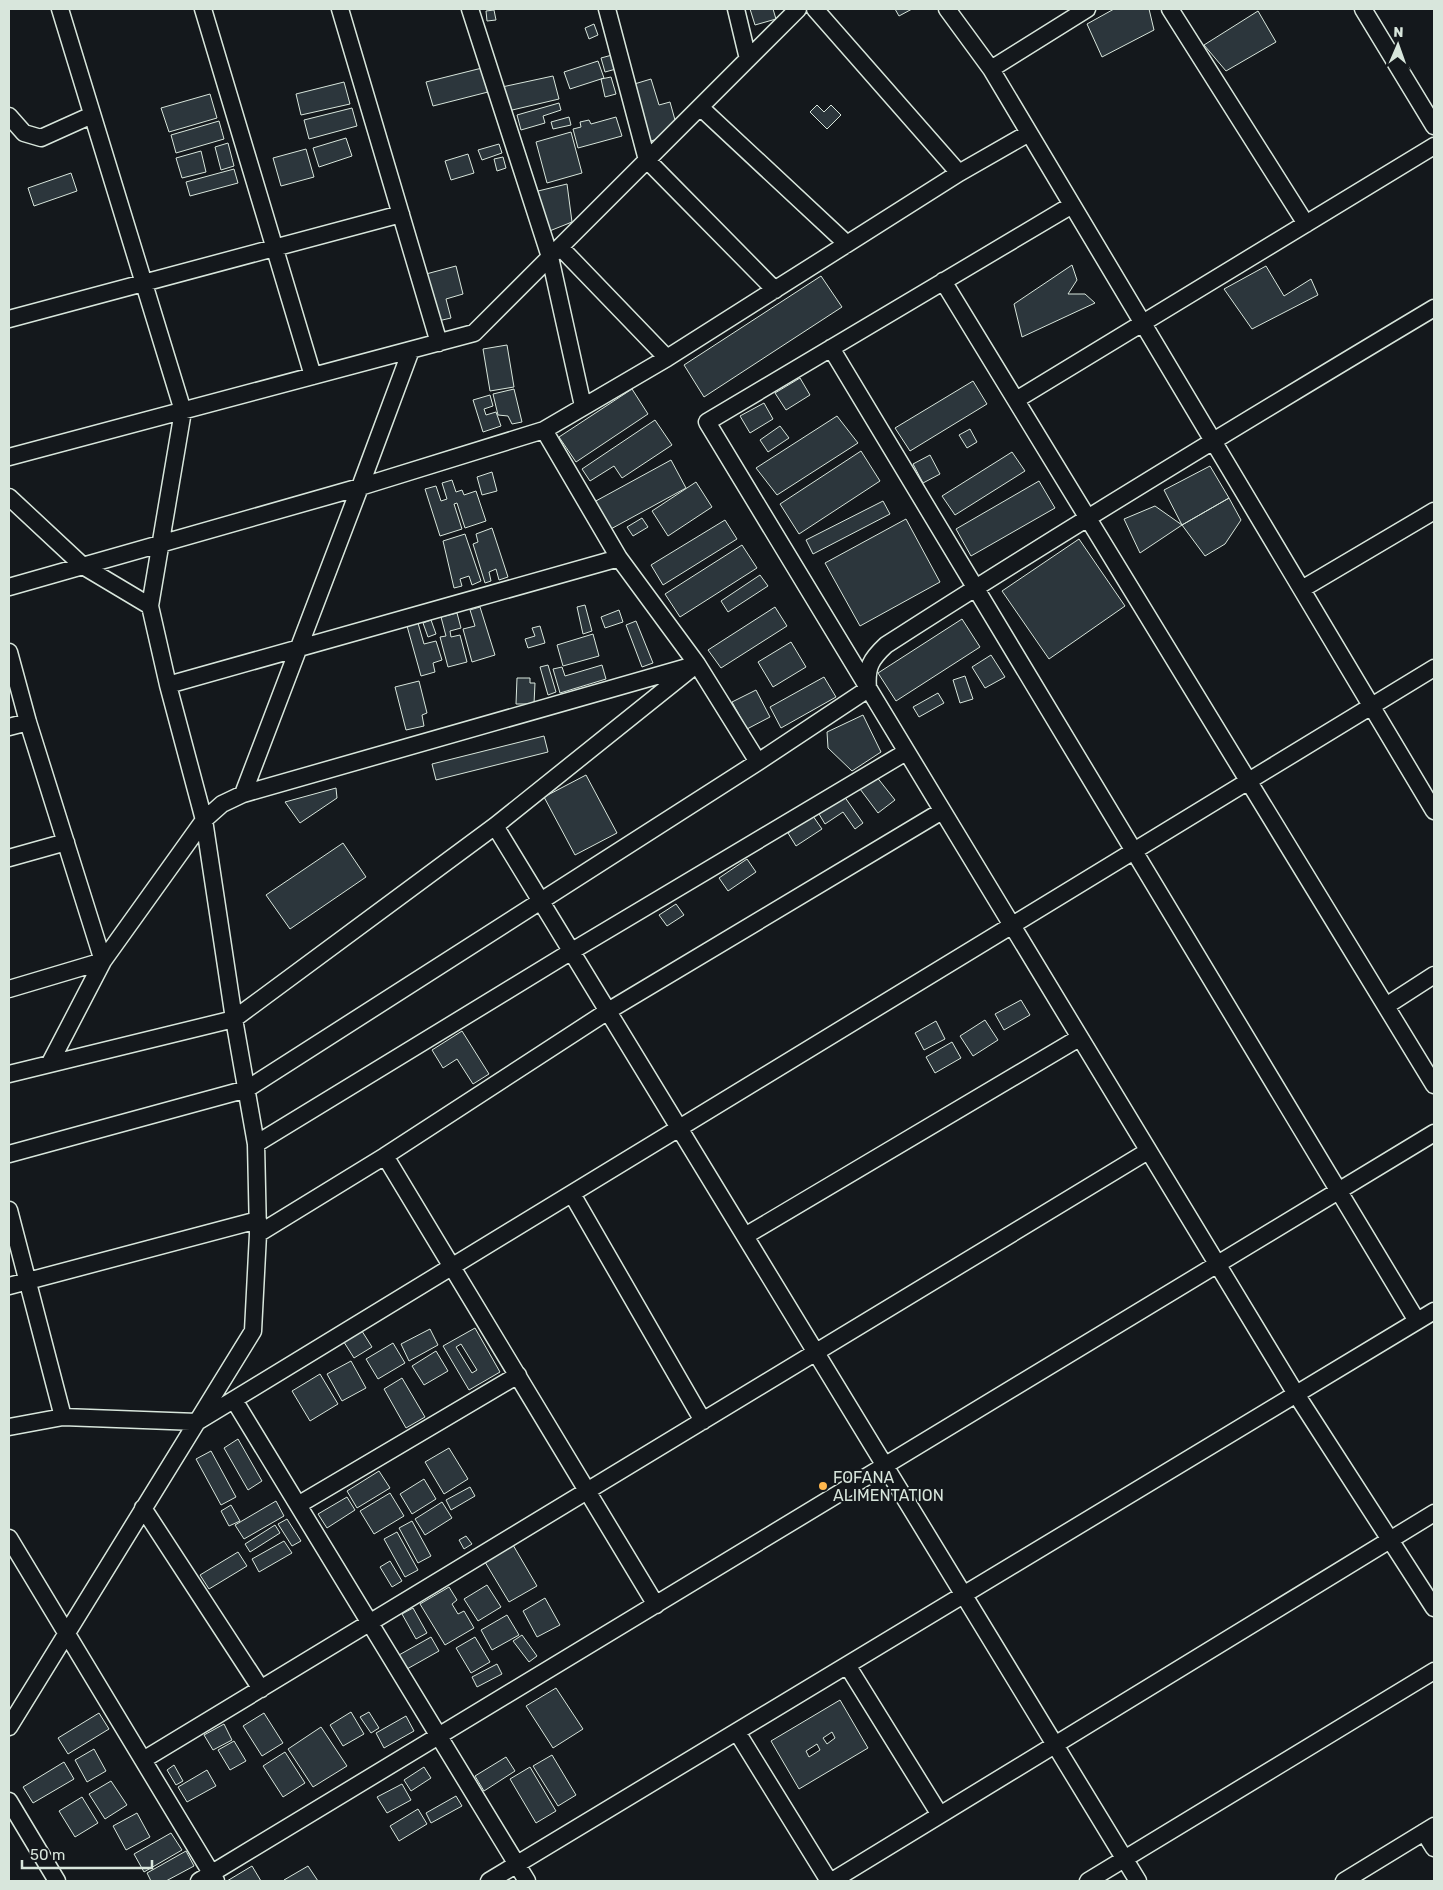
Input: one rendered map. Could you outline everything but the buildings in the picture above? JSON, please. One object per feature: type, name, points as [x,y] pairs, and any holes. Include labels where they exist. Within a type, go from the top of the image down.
[{"type":"street","points":[[9,1727],[253,1331],[258,1227],[256,1144],[234,1019],[204,820],[168,685],[150,606],[183,411],[60,9]]},
{"type":"street","points":[[202,9],[313,376]]},
{"type":"street","points":[[340,9],[439,343]]},
{"type":"street","points":[[470,9],[555,252],[583,406]]},
{"type":"street","points":[[607,9],[647,160],[775,290]]},
{"type":"street","points":[[736,9],[748,59]]},
{"type":"street","points":[[9,457],[474,333],[798,9]]},
{"type":"street","points":[[814,9],[959,173]]},
{"type":"street","points":[[947,9],[991,69],[1434,811]]},
{"type":"street","points":[[991,69],[1087,9]]},
{"type":"street","points":[[1170,9],[1306,224]]},
{"type":"street","points":[[1363,9],[1434,126]]},
{"type":"street","points":[[700,107],[848,244]]},
{"type":"street","points":[[9,116],[24,133],[41,138],[92,115]]},
{"type":"street","points":[[9,588],[360,488],[544,430],[667,358],[959,173],[1029,133]]},
{"type":"street","points":[[1016,400],[1434,146]]},
{"type":"street","points":[[1072,205],[706,422],[1296,1394],[1434,1608]]},
{"type":"street","points":[[10,317],[401,214]]},
{"type":"street","points":[[555,252],[667,358]]},
{"type":"street","points":[[943,282],[1434,1085]]},
{"type":"street","points":[[868,689],[867,678],[874,657],[886,645],[976,587],[1213,441],[1434,308]]},
{"type":"street","points":[[831,348],[1418,1321]]},
{"type":"street","points":[[242,794],[411,350]]},
{"type":"street","points":[[544,430],[619,558],[698,664],[758,762]]},
{"type":"street","points":[[9,497],[83,566],[150,606]]},
{"type":"street","points":[[1302,589],[1434,511]]},
{"type":"street","points":[[168,685],[619,558]]},
{"type":"street","points":[[9,652],[28,722],[103,961]]},
{"type":"street","points":[[50,1064],[103,961],[204,820],[222,804],[242,794],[698,664]]},
{"type":"street","points":[[9,1074],[234,1019],[495,826],[698,664]]},
{"type":"street","points":[[9,1427],[63,1417],[196,1422],[1434,668]]},
{"type":"street","points":[[9,1154],[247,1089],[758,762],[868,689]]},
{"type":"street","points":[[9,727],[28,722]]},
{"type":"street","points":[[256,1144],[572,951],[906,752]]},
{"type":"street","points":[[9,1286],[258,1227],[385,1156],[608,1011],[942,812]]},
{"type":"street","points":[[495,826],[1138,1881]]},
{"type":"street","points":[[9,858],[66,842]]},
{"type":"street","points":[[9,989],[103,961]]},
{"type":"street","points":[[1386,1006],[1434,975]]},
{"type":"street","points":[[745,1236],[1079,1038]]},
{"type":"street","points":[[9,1538],[143,1760],[209,1879],[439,1736],[1434,1133]]},
{"type":"street","points":[[143,1760],[1148,1151]]},
{"type":"street","points":[[385,1156],[656,1604]]},
{"type":"street","points":[[572,1194],[703,1421]]},
{"type":"street","points":[[9,1210],[63,1417]]},
{"type":"street","points":[[489,1881],[1434,1311]]},
{"type":"street","points":[[298,1505],[518,1375]]},
{"type":"street","points":[[234,1400],[527,1881]]},
{"type":"street","points":[[143,1508],[260,1689]]},
{"type":"street","points":[[737,1732],[831,1881],[1434,1513]]},
{"type":"street","points":[[847,1665],[940,1815]]},
{"type":"street","points":[[1088,1881],[1434,1671]]},
{"type":"street","points":[[9,1801],[57,1881]]},
{"type":"street","points":[[1344,1881],[1429,1829],[1434,1848]]},
{"type":"place","name":"FOFANA ALIMENTATION","points":[[823,1486]]}]
